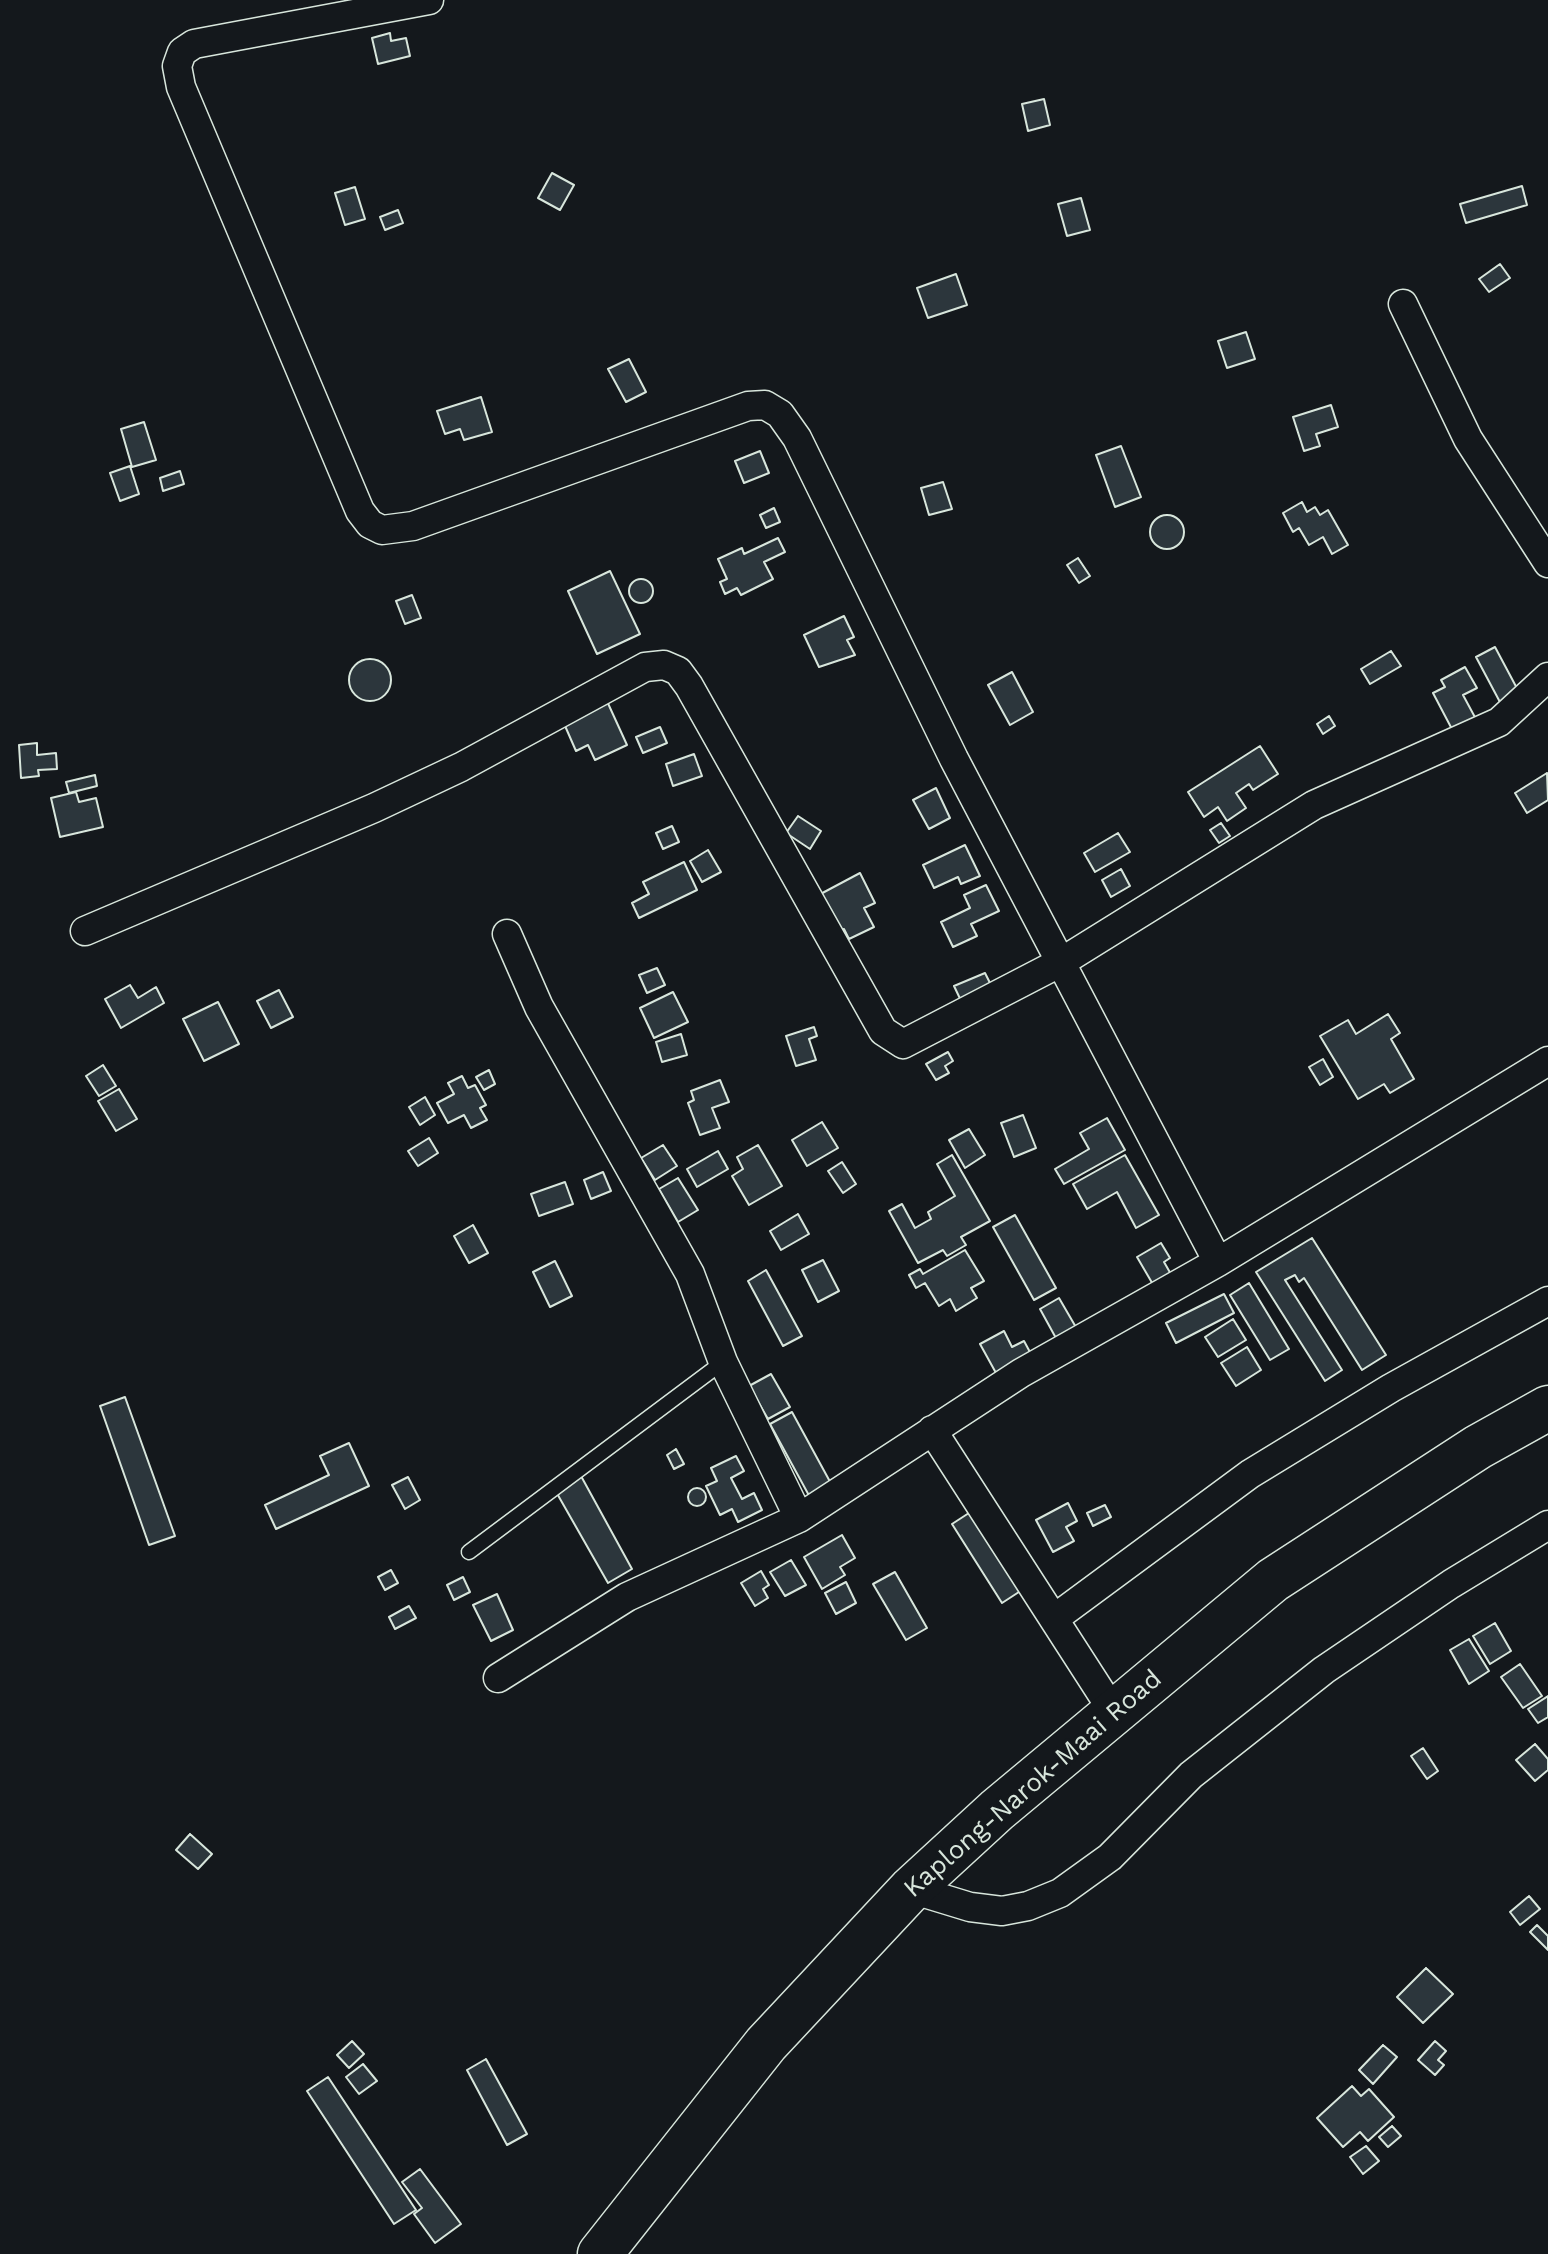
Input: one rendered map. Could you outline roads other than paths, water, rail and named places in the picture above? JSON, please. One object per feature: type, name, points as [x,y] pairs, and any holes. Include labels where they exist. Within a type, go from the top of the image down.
[{"type":"highway","name":"Kaplong-Narok-Maai Road","points":[[600,2254],[766,2044],[911,1889],[1113,1711],[1273,1580],[1478,1447],[1548,1408]]},
{"type":"street","points":[[429,0],[194,44],[182,52],[177,66],[181,87],[360,511],[370,524],[382,530],[413,526],[748,406],[765,405],[780,414],[797,438],[954,759],[1063,961],[1218,1262]]},
{"type":"street","points":[[1403,304],[1468,439],[1548,563]]},
{"type":"street","points":[[85,931],[374,808],[461,767],[645,667],[664,665],[678,671],[689,686],[875,1017],[891,1040],[903,1044],[914,1041],[1063,961],[1314,805],[1499,722],[1548,677]]},
{"type":"street","points":[[507,934],[539,1007],[690,1274],[723,1362],[799,1518]]},
{"type":"street","points":[[498,1678],[627,1597],[799,1518],[1021,1373],[1218,1262],[1548,1061]]},
{"type":"street","points":[[1055,1618],[1250,1474],[1391,1388],[1548,1301]]},
{"type":"street","points":[[932,1430],[1113,1711]]},
{"type":"street","points":[[911,1889],[970,1907],[1002,1911],[1028,1906],[1060,1893],[1110,1857],[1191,1775],[1324,1670],[1451,1584],[1548,1525]]},
{"type":"lane","points":[[469,1552],[723,1362]]}]
